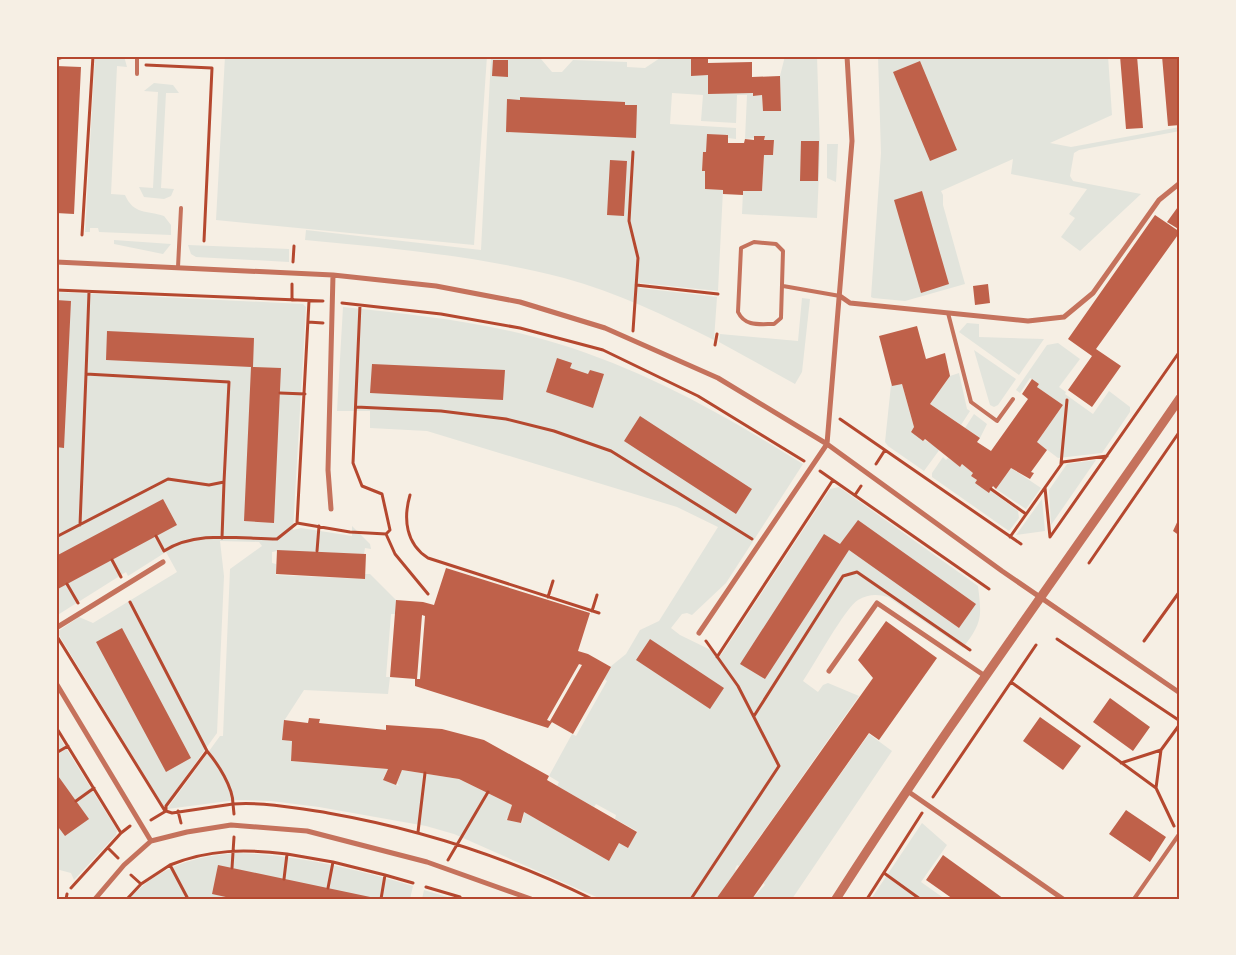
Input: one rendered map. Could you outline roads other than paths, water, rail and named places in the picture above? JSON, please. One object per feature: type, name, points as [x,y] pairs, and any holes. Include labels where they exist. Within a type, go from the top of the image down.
[{"type":"street","points":[[699,633],[827,444],[852,141],[847,56]]},
{"type":"street","points":[[840,296],[850,303],[1028,321],[1064,317],[1093,293],[1159,200],[1180,183]]},
{"type":"street","points":[[56,262],[333,275],[436,286],[478,292],[565,314],[632,339],[718,378],[827,444],[1041,598],[1180,693]]},
{"type":"street","points":[[331,509],[328,470],[333,275]]},
{"type":"street","points":[[836,899],[905,790],[1180,398]]},
{"type":"street","points":[[56,628],[163,562]]},
{"type":"street","points":[[829,671],[877,603],[985,676]]},
{"type":"street","points":[[56,683],[151,842]]},
{"type":"street","points":[[905,790],[1063,899]]},
{"type":"street","points":[[95,899],[124,865],[151,842],[187,832],[231,825],[307,831],[444,867],[531,899]]},
{"type":"lane","points":[[137,56],[137,74]]},
{"type":"lane","points":[[178,268],[181,208]]},
{"type":"lane","points":[[754,242],[776,244],[783,252],[783,286],[781,318],[774,324],[748,323],[741,320],[738,312],[740,248],[754,242]]},
{"type":"lane","points":[[783,286],[840,296]]},
{"type":"lane","points":[[948,313],[971,402],[997,421],[1013,399]]},
{"type":"lane","points":[[1134,899],[1178,836]]}]
